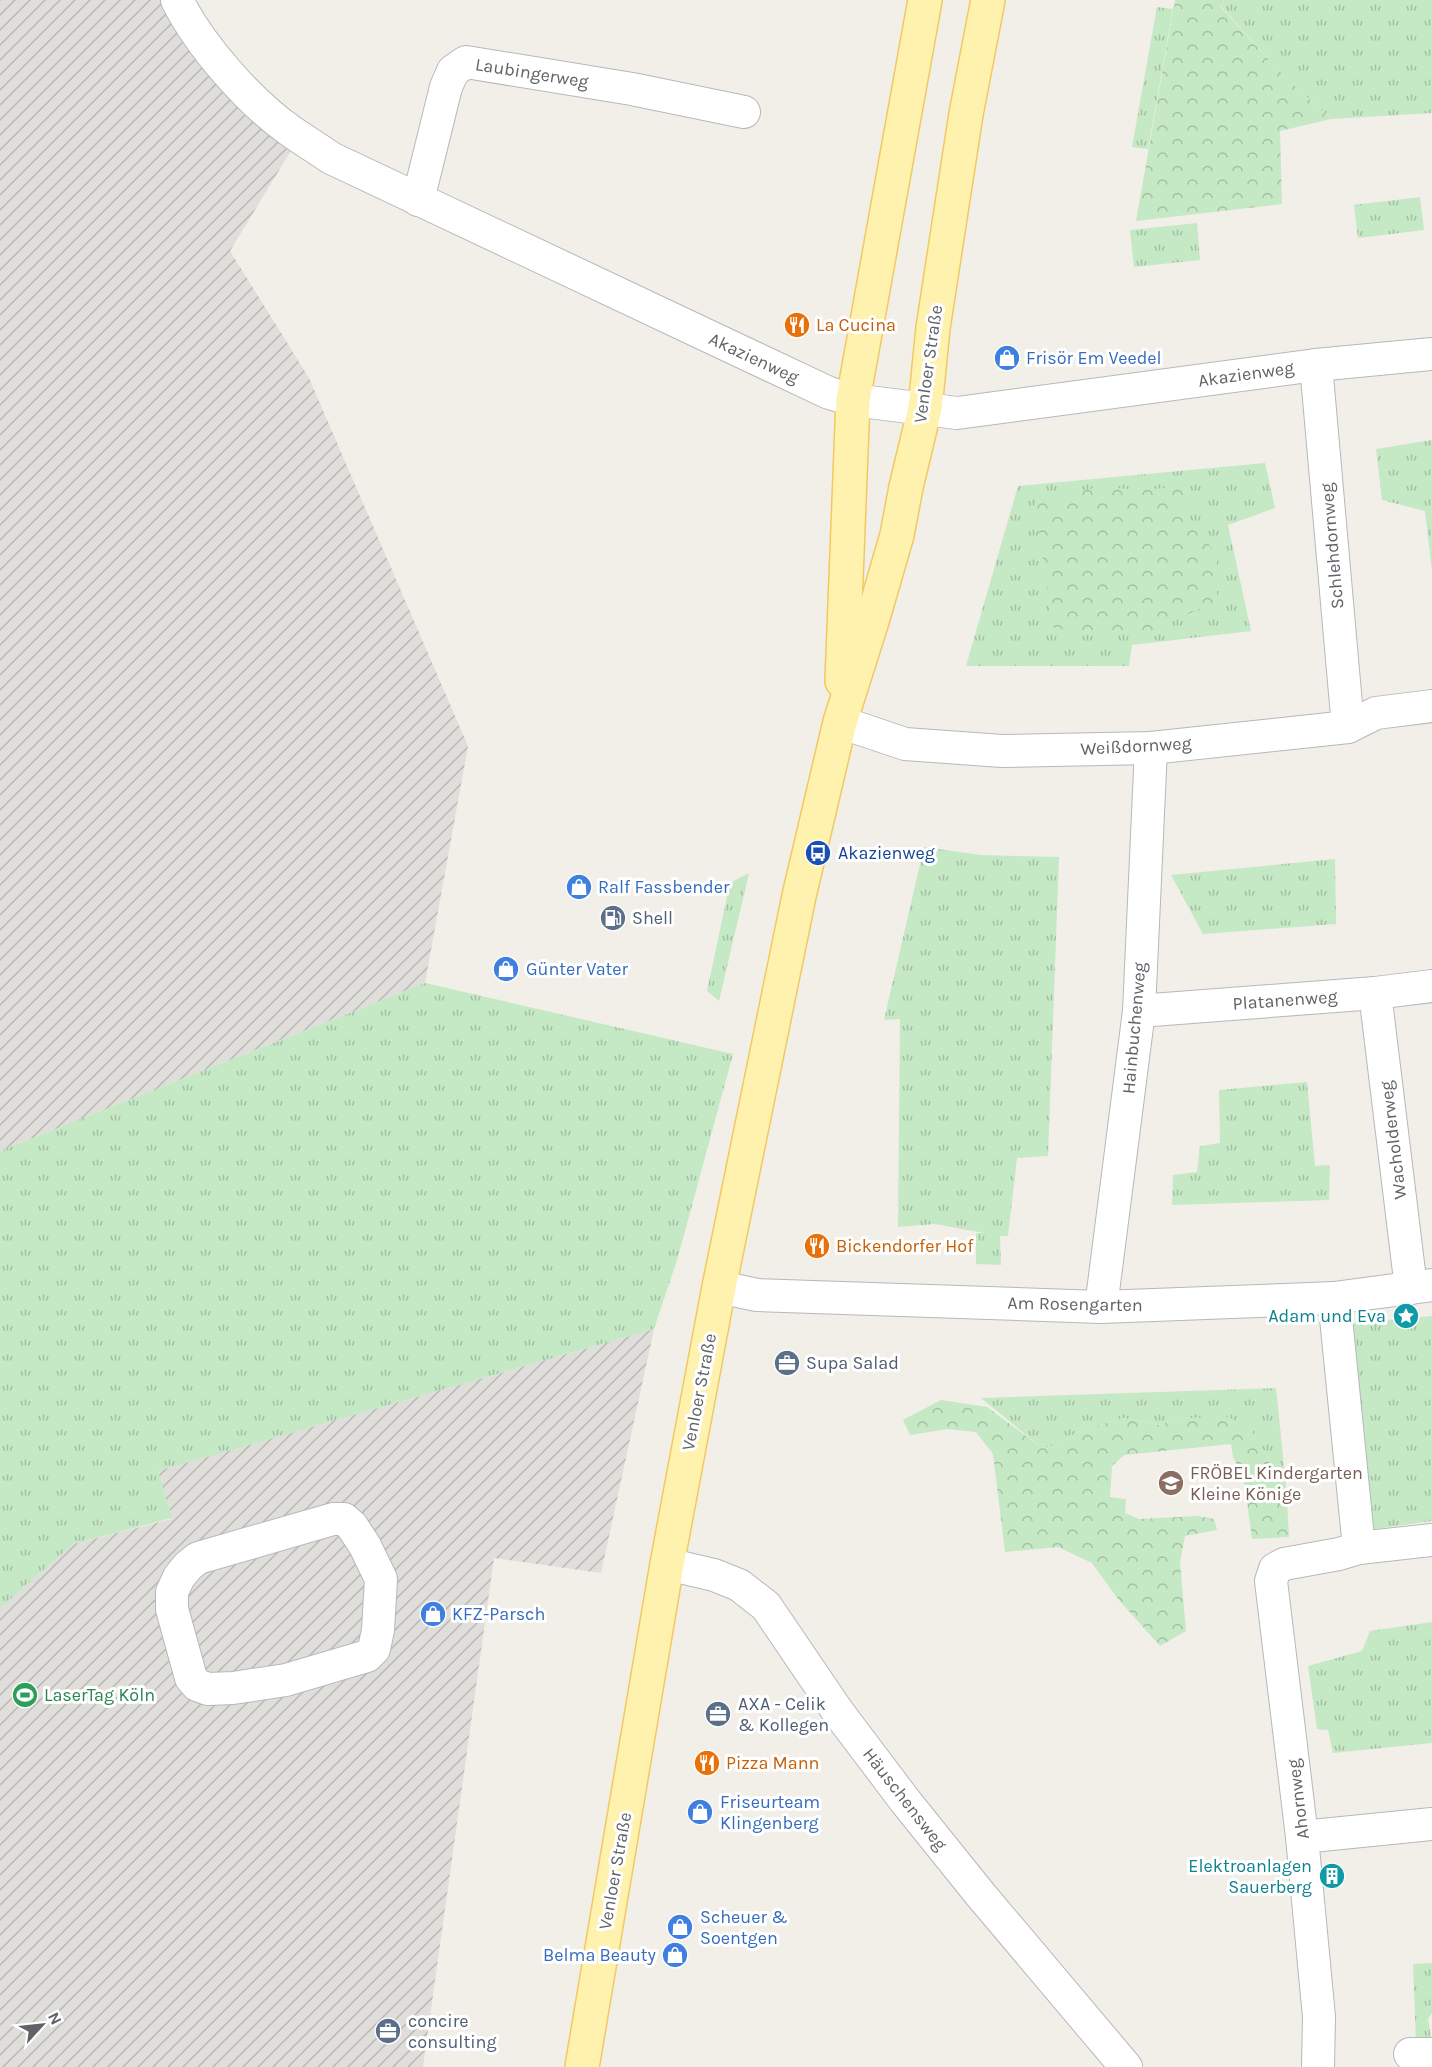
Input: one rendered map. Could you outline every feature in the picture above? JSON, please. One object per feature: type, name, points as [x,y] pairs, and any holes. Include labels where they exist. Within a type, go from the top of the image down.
[{"type":"main road","name":"Venloer Straße","points":[[840,722],[853,399],[925,0]]},
{"type":"main road","name":"Venloer Straße","points":[[582,2067],[667,1564],[719,1287],[799,896],[840,722],[897,535],[925,408],[933,328],[966,114],[988,0]]},
{"type":"street","name":"Akazienweg","points":[[177,0],[208,49],[236,81],[291,131],[331,158],[829,393],[853,399],[957,413],[1316,365],[1432,354]]},
{"type":"street","name":"Laubingerweg","points":[[418,200],[446,87],[453,71],[466,63],[632,89],[744,112]]},
{"type":"street","name":"Schlehdornweg","points":[[1316,365],[1347,727]]},
{"type":"street","name":"Weißdornweg","points":[[840,722],[905,744],[1002,751],[1151,748],[1347,727],[1376,713],[1432,706]]},
{"type":"street","name":"Hainbuchenweg","points":[[1101,1307],[1139,1011],[1151,748]]},
{"type":"street","name":"Platanenweg","points":[[1139,1011],[1376,993],[1432,986]]},
{"type":"street","name":"Wacholderweg","points":[[1376,993],[1422,1287]]},
{"type":"street","name":"Am Rosengarten","points":[[719,1287],[758,1295],[1101,1307],[1334,1298],[1422,1287]]},
{"type":"street","points":[[1334,1298],[1359,1548],[1432,1540]]},
{"type":"street","points":[[344,1519],[352,1526],[365,1546],[381,1580],[378,1630],[374,1649],[366,1656],[286,1680],[233,1688],[208,1689],[197,1685],[191,1678],[172,1609],[172,1592],[179,1577],[198,1558],[333,1520],[344,1519]]},
{"type":"street","name":"Ahornweg","points":[[1318,2067],[1319,2017],[1302,1837],[1271,1581],[1275,1569],[1284,1564],[1359,1548]]},
{"type":"street","name":"Häuschensweg","points":[[667,1564],[714,1575],[740,1585],[766,1606],[838,1712],[906,1802],[980,1894],[1126,2067]]},
{"type":"street","points":[[1302,1837],[1432,1824]]},
{"type":"shaded area","points":[[0,0],[166,0],[295,144],[230,251],[309,378],[468,746],[425,983],[0,1151]]},
{"type":"shaded area","points":[[654,1329],[601,1573],[494,1558],[423,2067],[0,2067],[0,1608],[73,1544],[172,1519],[157,1471]]},
{"type":"green space","points":[[1175,0],[1224,0],[1220,6],[1282,74],[1331,119],[1280,131],[1282,204],[1136,221]]},
{"type":"green space","points":[[1224,0],[1432,0],[1432,113],[1331,119],[1282,74],[1220,5]]},
{"type":"green space","points":[[1157,7],[1173,9],[1148,149],[1132,147]]},
{"type":"green space","points":[[1420,197],[1424,230],[1358,238],[1354,205]]},
{"type":"green space","points":[[1197,223],[1200,260],[1134,267],[1130,230]]},
{"type":"green space","points":[[1432,440],[1432,571],[1425,511],[1382,500],[1376,449]]},
{"type":"green space","points":[[1265,463],[1275,508],[1228,525],[1251,631],[1132,645],[1129,666],[966,666],[1018,486]]},
{"type":"green space","points":[[1182,486],[1190,523],[1217,554],[1217,601],[1153,630],[1088,635],[1052,627],[1035,500],[1100,487],[1145,490]]},
{"type":"green space","points":[[924,847],[981,855],[1059,857],[1048,1156],[1017,1158],[1008,1236],[1000,1236],[1001,1265],[976,1264],[976,1233],[984,1233],[935,1224],[898,1227],[900,1019],[884,1020]]},
{"type":"green space","points":[[1335,859],[1336,924],[1203,934],[1171,875]]},
{"type":"green space","points":[[749,873],[719,1001],[707,991],[730,883]]},
{"type":"green space","points":[[425,983],[733,1054],[678,1257],[654,1329],[158,1471],[172,1518],[73,1544],[0,1608],[0,1151]]},
{"type":"green space","points":[[1307,1082],[1315,1166],[1330,1165],[1329,1200],[1172,1205],[1173,1175],[1197,1172],[1200,1146],[1220,1143],[1219,1090]]},
{"type":"green space","points":[[1432,1316],[1432,1521],[1368,1530],[1346,1324]]},
{"type":"green space","points":[[1276,1388],[1286,1486],[1250,1429],[1182,1418],[1159,1425],[1123,1418],[1077,1432],[1060,1444],[1042,1448],[981,1398]]},
{"type":"green space","points":[[941,1400],[987,1407],[1042,1448],[1060,1444],[1077,1432],[1123,1418],[1159,1425],[1182,1418],[1229,1417],[1250,1429],[1286,1486],[1289,1537],[1252,1539],[1244,1479],[1233,1457],[1231,1444],[1124,1455],[1112,1466],[1110,1497],[1126,1499],[1125,1513],[1139,1519],[1197,1516],[1214,1519],[1217,1530],[1185,1536],[1180,1562],[1186,1631],[1160,1646],[1118,1599],[1092,1563],[1058,1547],[1005,1552],[993,1454],[976,1432],[947,1429],[910,1435],[903,1420]]},
{"type":"green space","points":[[1432,1622],[1432,1743],[1333,1753],[1328,1730],[1317,1729],[1308,1666],[1362,1651],[1370,1631]]},
{"type":"green space","points":[[1432,1963],[1432,2013],[1428,2019],[1432,2044],[1416,2044],[1413,1964]]},
{"type":"place","name":"La Cucina","points":[[797,325]]},
{"type":"place","name":"Frisör Em Veedel","points":[[1007,358]]},
{"type":"place","name":"Akazienweg","points":[[818,853]]},
{"type":"place","name":"Ralf Fassbender","points":[[579,887]]},
{"type":"place","name":"Shell","points":[[613,918]]},
{"type":"place","name":"Günter Vater","points":[[506,969]]},
{"type":"place","name":"Bickendorfer Hof","points":[[817,1246]]},
{"type":"place","name":"Adam und Eva","points":[[1406,1316]]},
{"type":"place","name":"Supa Salad","points":[[787,1363]]},
{"type":"place","name":"FRÖBEL Kindergarten Kleine Könige","points":[[1171,1483]]},
{"type":"place","name":"KFZ-Parsch","points":[[433,1614]]},
{"type":"place","name":"LaserTag Köln","points":[[25,1695]]},
{"type":"place","name":"AXA - Celik & Kollegen","points":[[718,1714]]},
{"type":"place","name":"Pizza Mann","points":[[707,1763]]},
{"type":"place","name":"Friseurteam Klingenberg","points":[[700,1812]]},
{"type":"place","name":"Elektroanlagen Sauerberg","points":[[1332,1876]]},
{"type":"place","name":"Scheuer & Soentgen","points":[[680,1927]]},
{"type":"place","name":"Belma Beauty","points":[[675,1955]]},
{"type":"place","name":"concire consulting","points":[[388,2031]]}]
